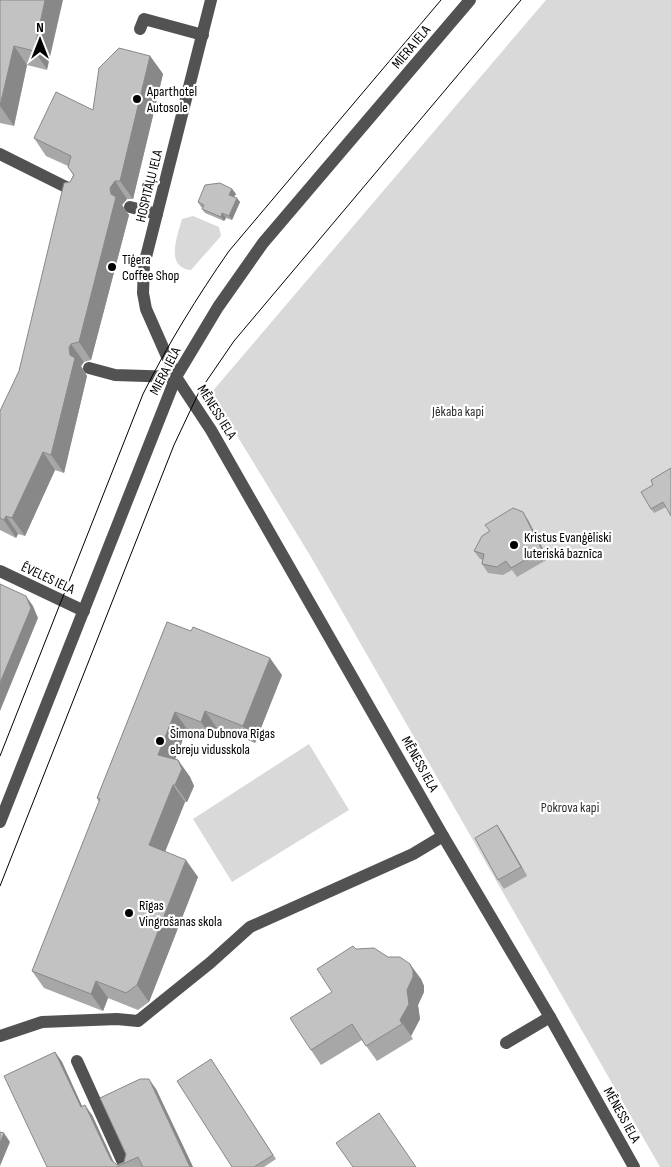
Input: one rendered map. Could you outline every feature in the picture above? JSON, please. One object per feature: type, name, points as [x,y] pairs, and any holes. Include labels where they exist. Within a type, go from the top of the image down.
[{"type":"street","name":"HOSPITĀĻU IELA","points":[[176,377],[146,309],[143,293],[144,265],[211,0]]},
{"type":"street","name":"MIERA IELA","points":[[1,818],[176,377],[218,307],[263,243],[470,0]]},
{"type":"street","points":[[140,29],[144,19],[203,35]]},
{"type":"street","points":[[0,154],[78,194]]},
{"type":"street","points":[[130,207],[157,214]]},
{"type":"street","points":[[89,368],[115,375],[176,377]]},
{"type":"street","name":"MĒNESS IELA","points":[[176,377],[211,430],[443,836],[550,1017],[634,1167]]},
{"type":"street","name":"ĒVELES IELA","points":[[0,572],[84,611]]},
{"type":"street","points":[[0,1036],[42,1022],[138,1020],[210,963],[250,927],[413,854],[443,836]]},
{"type":"street","points":[[506,1043],[550,1017]]},
{"type":"street","points":[[77,1061],[125,1167]]},
{"type":"green space","name":"Jēkaba kapi","points":[[546,0],[671,0],[671,1167],[660,1167],[311,557],[211,393]]},
{"type":"green space","points":[[193,216],[219,227],[221,236],[191,270],[183,268],[178,263],[175,257],[175,249],[182,219]]},
{"type":"green space","points":[[309,744],[349,810],[232,882],[193,819]]},
{"type":"building","points":[[0,0],[45,0],[34,51],[14,46],[0,106]]},
{"type":"building","points":[[119,48],[150,56],[120,181],[115,181],[110,188],[111,194],[116,197],[79,342],[71,344],[69,348],[70,355],[75,358],[51,455],[43,452],[12,518],[6,516],[4,520],[0,518],[0,411],[19,371],[64,183],[70,182],[74,175],[68,167],[71,156],[34,138],[56,92],[93,110],[99,68]]},
{"type":"building","points":[[220,183],[232,189],[229,195],[237,198],[229,216],[222,213],[221,217],[202,209],[204,205],[198,202],[205,185]]},
{"type":"building","points":[[671,468],[671,516],[663,502],[651,509],[641,492],[653,485],[651,480]]},
{"type":"building","name":"Kristus Evanģēliski luteriskā baznīca","points":[[513,508],[523,512],[542,550],[511,568],[506,561],[497,567],[482,564],[484,554],[474,551],[482,536],[490,531],[485,525]]},
{"type":"building","points":[[0,584],[26,596],[31,608],[0,683]]},
{"type":"building","points":[[167,622],[191,631],[193,627],[270,658],[243,726],[205,711],[201,722],[175,712],[158,755],[178,760],[182,769],[175,785],[173,785],[149,845],[186,860],[137,985],[126,993],[96,981],[91,994],[32,971],[100,799],[97,798]]},
{"type":"building","points":[[497,825],[521,867],[498,880],[475,838]]},
{"type":"building","points":[[353,946],[356,949],[374,948],[388,957],[400,957],[410,964],[413,977],[407,990],[409,1004],[400,1020],[402,1024],[366,1046],[352,1024],[311,1050],[290,1018],[332,992],[317,969]]},
{"type":"building","points":[[55,1052],[81,1107],[85,1105],[111,1160],[117,1165],[124,1162],[126,1154],[100,1098],[140,1079],[149,1079],[190,1167],[143,1167],[138,1157],[116,1167],[47,1167],[4,1076]]},
{"type":"building","points":[[211,1059],[273,1155],[254,1167],[232,1167],[177,1081]]},
{"type":"building","points":[[379,1113],[416,1167],[353,1167],[336,1143]]},
{"type":"building","points":[[0,1132],[4,1133],[0,1143]]},
{"type":"tram line","points":[[0,756],[143,394],[173,339],[194,303],[229,251],[441,0]]},
{"type":"tram line","points":[[0,886],[174,445],[199,392],[234,341],[521,0]]},
{"type":"place","name":"Aparthotel Autosole","points":[[137,99]]},
{"type":"place","name":"Tīģera Coffee Shop","points":[[112,267]]},
{"type":"place","name":"Kristus Evanģēliski luteriskā baznīca","points":[[514,545]]},
{"type":"place","name":"Šimona Dubnova Rīgas ebreju vidusskola","points":[[160,741]]},
{"type":"place","name":"Rīgas Vingrošanas skola","points":[[129,913]]},
{"type":"park label","name":"Pokrova kapi","points":[[570,807]]}]
